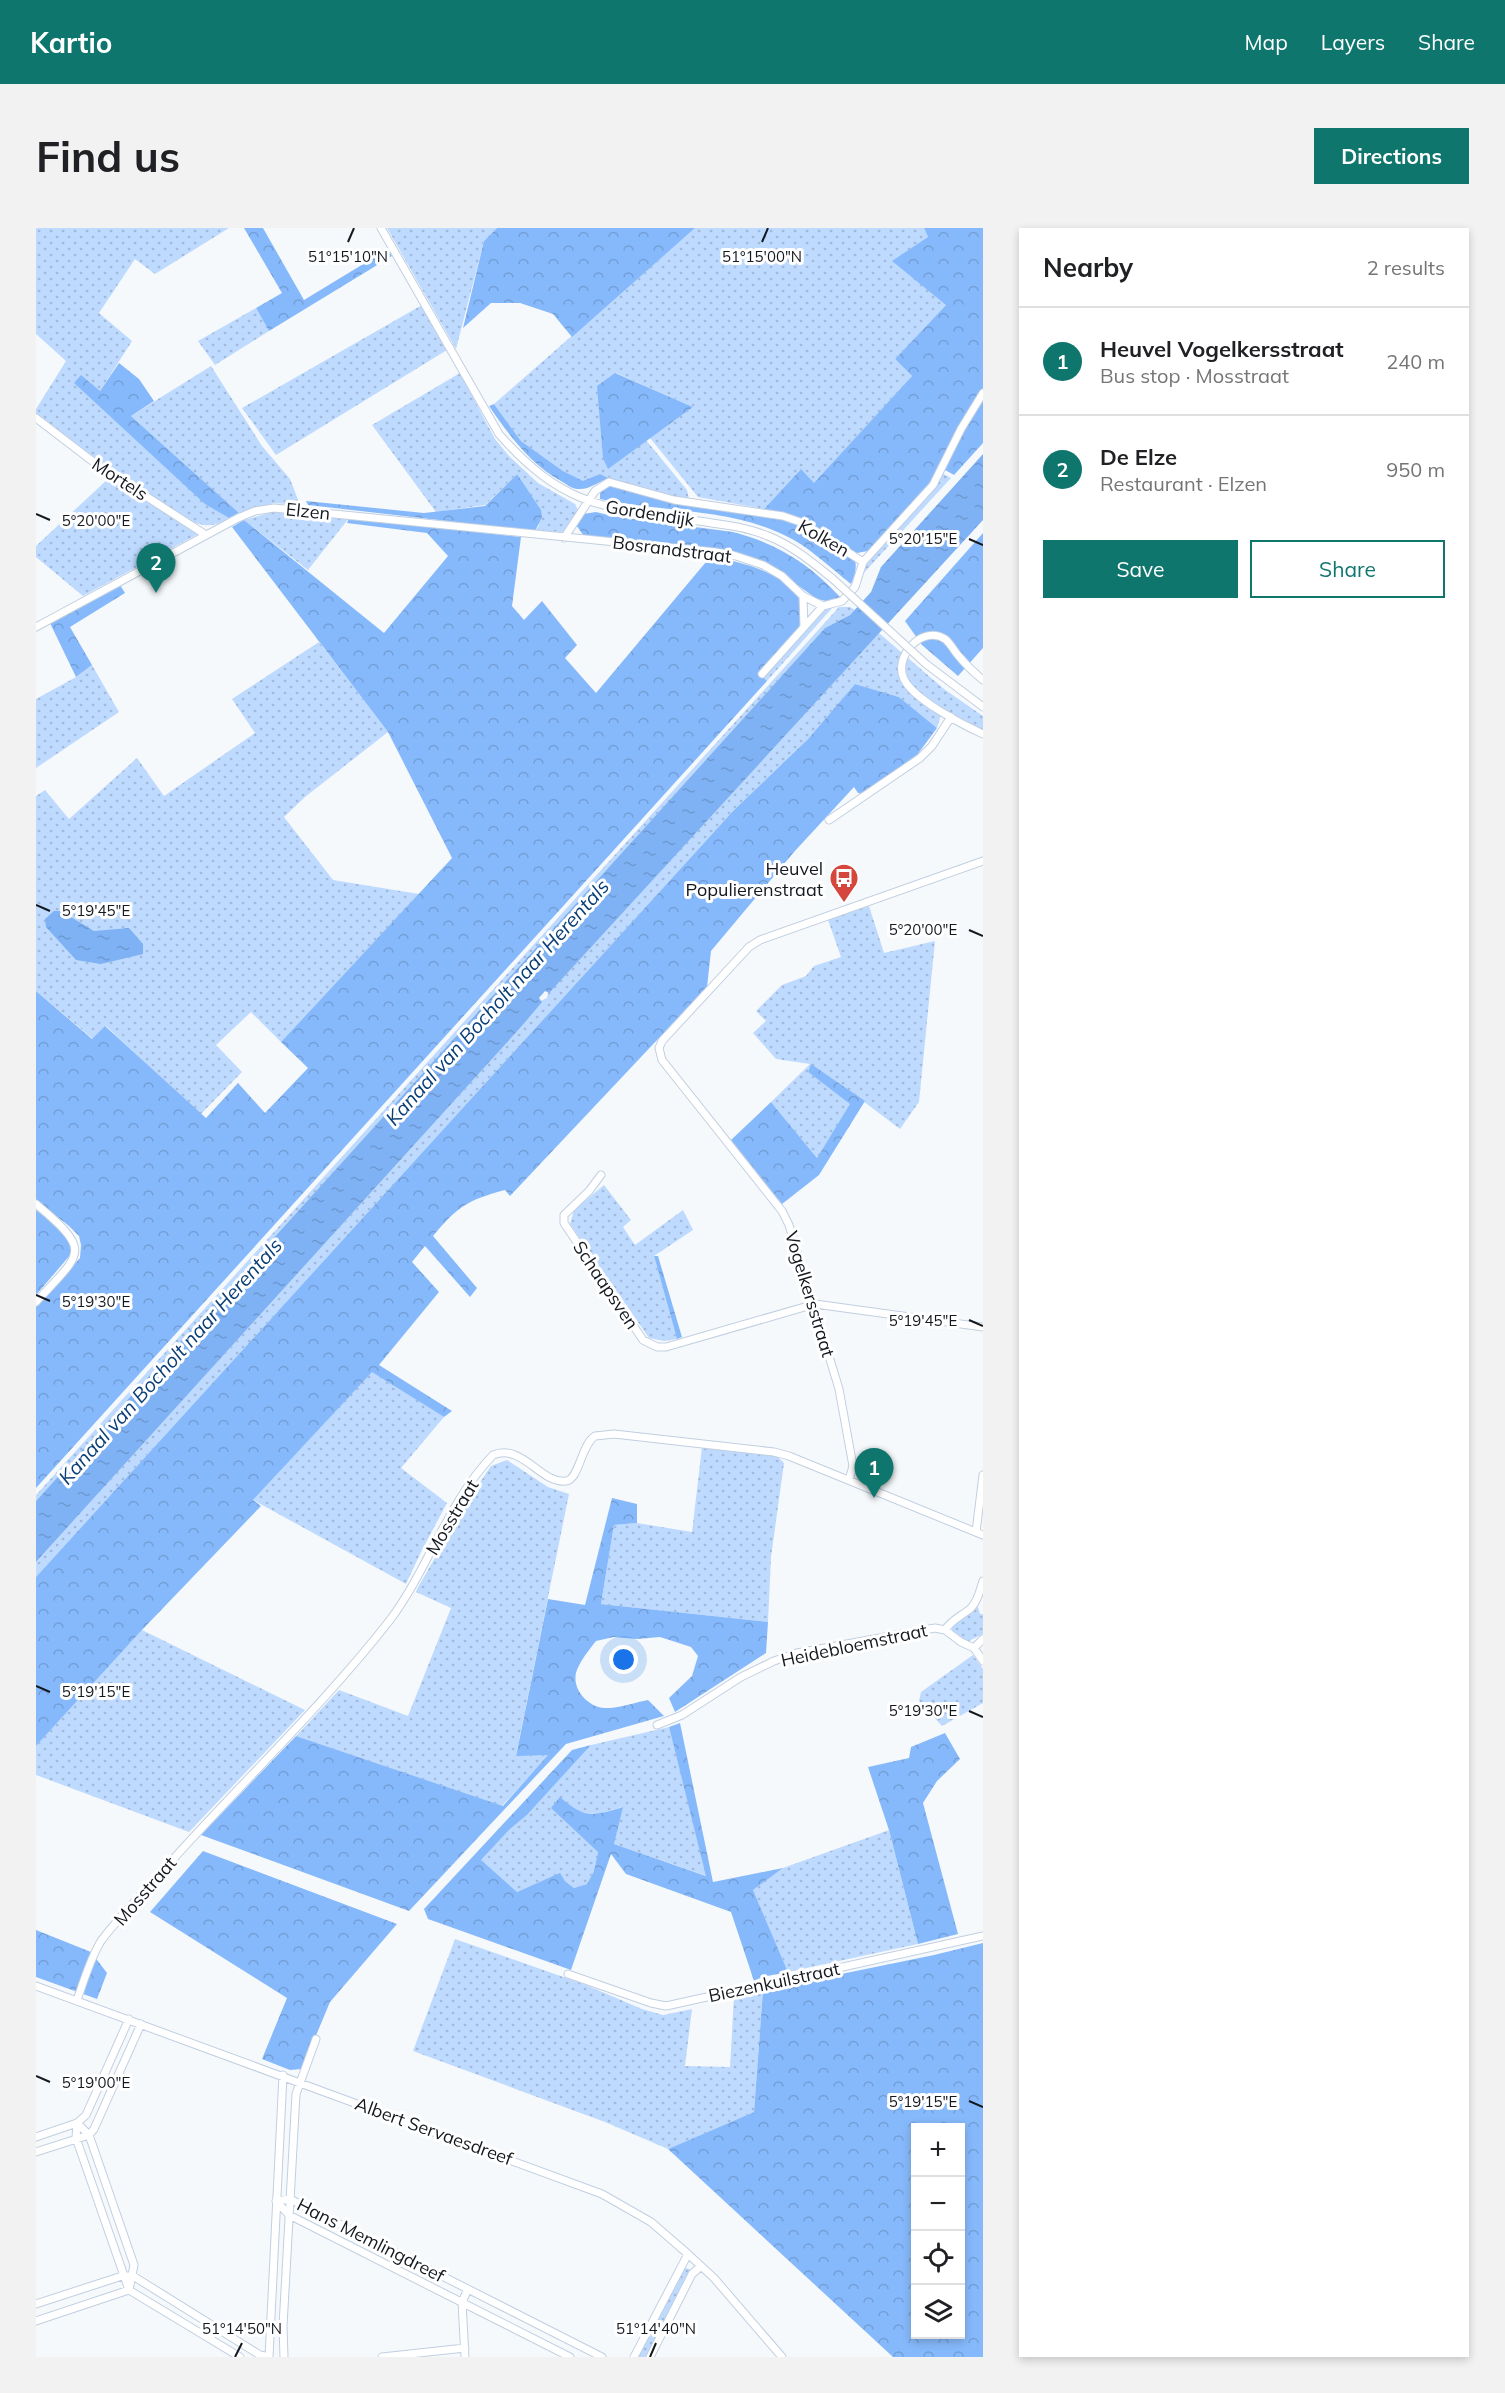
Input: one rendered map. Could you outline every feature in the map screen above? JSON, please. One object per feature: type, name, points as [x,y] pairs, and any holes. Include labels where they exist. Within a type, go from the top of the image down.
[{"type":"street","name":"Gordendijk","points":[[381,228],[499,434],[517,454],[551,483],[586,501],[614,510],[739,527],[769,536],[800,552],[926,664],[983,707]]},
{"type":"street","name":"Kolken","points":[[586,501],[595,491],[609,482],[674,500],[783,516],[803,523],[863,562],[933,485],[961,429],[983,393]]},
{"type":"street","name":"Mortels","points":[[36,418],[96,464],[206,536]]},
{"type":"street","points":[[564,538],[586,501]]},
{"type":"street","name":"Elzen","points":[[36,627],[247,514],[281,508],[564,538]]},
{"type":"street","name":"Bosrandstraat","points":[[564,538],[736,556],[763,565],[782,576],[803,596],[824,606]]},
{"type":"street","points":[[762,674],[824,606],[842,601],[855,587],[863,562]]},
{"type":"street","points":[[803,596],[804,627]]},
{"type":"street","points":[[983,680],[968,667],[945,639],[938,636],[924,638],[908,648],[901,662],[904,680],[911,690],[951,717],[983,734]]},
{"type":"street","points":[[829,820],[920,758],[932,746],[951,717]]},
{"type":"street","name":"Vogelkersstraat","points":[[849,1480],[854,1466],[838,1389],[795,1239],[782,1211],[662,1060],[659,1048],[662,1041],[749,947],[760,940],[983,861]]},
{"type":"street","name":"Schaapsven","points":[[601,1175],[589,1191],[564,1215],[564,1223],[643,1340],[657,1347],[666,1347],[815,1304]]},
{"type":"street","points":[[36,1204],[61,1225],[74,1242],[76,1250],[74,1258],[36,1302]]},
{"type":"street","points":[[815,1304],[983,1327]]},
{"type":"street","name":"Mosstraat","points":[[77,2000],[102,1940],[194,1836],[345,1673],[388,1622],[406,1595],[451,1512],[493,1455],[500,1452],[512,1454],[550,1476],[564,1481],[570,1480],[575,1474],[584,1448],[595,1436],[614,1434],[774,1452],[849,1480],[979,1534]]},
{"type":"street","points":[[979,1534],[983,1475]]},
{"type":"street","points":[[945,1630],[977,1600],[983,1581]]},
{"type":"street","name":"Heidebloemstraat","points":[[657,1725],[682,1715],[741,1677],[783,1657],[935,1628],[945,1630],[974,1648],[983,1661]]},
{"type":"street","points":[[974,1648],[983,1639]]},
{"type":"street","name":"Biezenkuilstraat","points":[[568,1974],[651,2003],[666,2006],[983,1936]]},
{"type":"street","name":"Albert Servaesdreef","points":[[36,1986],[300,2081],[602,2194],[651,2222],[688,2254],[714,2278],[782,2357]]},
{"type":"street","points":[[36,2137],[77,2123],[86,2115],[129,2019]]},
{"type":"street","points":[[36,2152],[88,2135],[94,2129],[141,2024]]},
{"type":"street","points":[[284,2357],[282,2339],[296,2094],[316,2039]]},
{"type":"street","points":[[36,2304],[122,2276],[133,2276],[260,2355],[269,2357],[283,2075]]},
{"type":"street","points":[[77,2123],[88,2135],[134,2265],[129,2290]]},
{"type":"street","points":[[77,2123],[76,2138],[122,2276],[129,2290],[240,2357]]},
{"type":"street","name":"Hans Memlingdreef","points":[[276,2201],[290,2199],[602,2357]]},
{"type":"street","name":"Hans Memlingdreef","points":[[276,2201],[289,2215],[570,2357]]},
{"type":"street","points":[[634,2357],[688,2254]]},
{"type":"street","points":[[650,2357],[692,2274],[700,2267]]},
{"type":"street","points":[[465,2357],[462,2302],[468,2289]]},
{"type":"street","points":[[36,2321],[129,2290]]},
{"type":"street","points":[[382,2357],[465,2348]]},
{"type":"shaded area","points":[[36,228],[229,228],[155,274],[135,259],[99,313],[132,341],[100,391],[205,503],[229,518],[210,525],[190,521],[58,435],[36,414],[36,409],[66,361],[36,334]]},
{"type":"shaded area","points":[[387,228],[497,228],[484,241],[456,349]]},
{"type":"shaded area","points":[[695,228],[924,228],[946,305],[895,359],[912,376],[814,484],[800,470],[764,509],[698,497],[650,438],[693,407],[616,373],[608,468],[646,440],[687,490],[689,499],[648,493],[600,474],[583,482],[563,471],[521,441],[494,404]]},
{"type":"shaded area","points":[[422,305],[447,350],[276,455],[242,408]]},
{"type":"shaded area","points":[[256,308],[269,331],[215,365],[198,341]]},
{"type":"shaded area","points":[[211,366],[262,446],[290,479],[300,505],[274,503],[239,513],[131,416]]},
{"type":"shaded area","points":[[460,373],[495,439],[509,456],[538,483],[575,504],[578,510],[564,532],[535,531],[539,525],[517,474],[485,505],[436,512],[372,425]]},
{"type":"shaded area","points":[[942,473],[951,478],[862,575],[867,562],[921,504]]},
{"type":"shaded area","points":[[110,477],[200,533],[83,596],[36,557],[36,546]]},
{"type":"shaded area","points":[[276,511],[349,518],[308,570],[244,520]]},
{"type":"shaded area","points":[[833,607],[767,681],[764,678],[770,670],[826,609]]},
{"type":"shaded area","points":[[839,607],[850,607],[855,610],[825,628],[36,1501],[36,1495]]},
{"type":"shaded area","points":[[879,633],[944,689],[983,716],[983,731],[943,708],[937,728],[899,697],[855,684],[808,739],[733,811],[36,1577],[36,1562],[521,1027],[541,1001],[547,998],[548,993]]},
{"type":"shaded area","points":[[319,642],[388,732],[305,797],[284,817],[333,880],[419,894],[281,1042],[251,1012],[216,1045],[242,1072],[200,1115],[106,1026],[93,1039],[36,991],[36,796],[45,790],[69,819],[137,758],[164,796],[255,733],[232,699]]},
{"type":"shaded area","points":[[92,665],[119,712],[36,768],[36,699],[76,677]]},
{"type":"shaded area","points":[[869,906],[884,953],[935,941],[919,1102],[900,1129],[811,1065],[808,1072],[851,1104],[817,1158],[771,1102],[810,1064],[776,1059],[753,1033],[766,1021],[756,1011],[782,985],[806,976],[814,966],[841,957],[828,920]]},
{"type":"shaded area","points":[[604,1185],[631,1220],[623,1227],[635,1245],[683,1210],[693,1230],[654,1256],[677,1339],[664,1341],[649,1338],[570,1224],[574,1210]]},
{"type":"shaded area","points":[[372,1371],[444,1417],[401,1468],[447,1503],[406,1584],[253,1500]]},
{"type":"shaded area","points":[[702,1447],[768,1454],[778,1457],[784,1463],[771,1557],[768,1622],[601,1604],[614,1525],[637,1523],[692,1532]]},
{"type":"shaded area","points":[[507,1460],[548,1487],[569,1494],[516,1755],[549,1755],[502,1806],[296,1736],[339,1690],[408,1716],[451,1608],[416,1592],[417,1589],[470,1497],[491,1466]]},
{"type":"shaded area","points":[[978,1607],[980,1614],[983,1614],[983,1634],[967,1642],[952,1632],[952,1626]]},
{"type":"shaded area","points":[[142,1630],[305,1710],[189,1832],[36,1775],[36,1746]]},
{"type":"shaded area","points":[[973,1655],[983,1669],[983,1703],[942,1726],[919,1701],[921,1692]]},
{"type":"shaded area","points":[[669,1727],[707,1876],[614,1844],[622,1807],[598,1814],[577,1812],[587,1840],[598,1852],[594,1871],[587,1884],[574,1888],[560,1874],[517,1892],[480,1860],[527,1815],[591,1745]]},
{"type":"shaded area","points":[[889,1830],[918,1944],[788,1972],[753,1890],[783,1868]]},
{"type":"shaded area","points":[[455,1939],[586,1985],[642,2009],[663,2015],[692,2009],[685,2066],[730,2067],[734,1996],[763,1990],[754,2112],[668,2149],[605,2122],[413,2051]]},
{"type":"shaded area","points":[[683,2268],[690,2269],[690,2273],[647,2357],[637,2357]]},
{"type":"green space","points":[[244,228],[263,228],[304,300],[388,249],[392,256],[269,331],[256,308],[282,293]]},
{"type":"green space","points":[[497,228],[695,228],[572,337],[553,314],[520,303],[491,303],[463,328],[484,241]]},
{"type":"green space","points":[[924,228],[983,228],[983,389],[932,482],[906,513],[868,551],[857,553],[803,521],[764,509],[801,469],[814,483],[912,376],[895,359],[946,305],[892,261],[928,237]]},
{"type":"green space","points":[[119,363],[139,379],[154,401],[131,416],[239,513],[229,518],[205,504],[74,383],[81,375],[100,391]]},
{"type":"green space","points":[[615,373],[693,407],[608,469],[603,458],[597,386]]},
{"type":"green space","points":[[983,397],[983,443],[954,475],[945,470],[963,431]]},
{"type":"green space","points":[[494,404],[521,441],[563,471],[583,481],[600,474],[609,478],[590,487],[578,489],[550,474],[529,457],[512,438],[489,406]]},
{"type":"green space","points":[[517,474],[541,510],[542,517],[535,531],[308,505],[306,501],[424,513],[485,506]]},
{"type":"green space","points":[[608,484],[672,501],[778,517],[802,525],[855,560],[855,575],[851,584],[811,551],[763,526],[717,515],[600,499],[600,490]]},
{"type":"green space","points":[[596,512],[733,532],[764,542],[791,556],[817,574],[840,597],[826,601],[817,599],[768,564],[739,554],[584,536],[576,525],[583,514]]},
{"type":"green space","points":[[349,518],[521,537],[512,606],[524,620],[542,601],[577,645],[565,658],[596,693],[711,556],[759,569],[789,585],[798,597],[802,610],[799,627],[787,645],[759,673],[767,681],[36,1488],[36,1307],[80,1258],[81,1245],[79,1236],[69,1226],[36,1200],[36,991],[92,1039],[105,1026],[206,1118],[238,1083],[265,1113],[308,1068],[281,1042],[452,858],[388,732],[232,527],[244,520],[384,633],[448,556],[427,533],[347,523]]},
{"type":"green space","points":[[983,533],[983,648],[958,676],[922,645],[905,621]]},
{"type":"green space","points":[[120,585],[125,593],[70,627],[92,665],[76,677],[50,623]]},
{"type":"green space","points":[[855,684],[899,697],[937,728],[917,755],[864,794],[858,793],[854,787],[794,852],[711,951],[707,987],[510,1196],[505,1190],[473,1201],[457,1211],[433,1236],[477,1288],[470,1297],[425,1246],[412,1262],[439,1292],[379,1365],[452,1411],[444,1417],[372,1372],[253,1500],[261,1506],[142,1630],[36,1746],[36,1577],[733,811],[808,739]]},
{"type":"green space","points":[[811,1064],[865,1101],[819,1175],[782,1204],[731,1140],[771,1102],[817,1158],[850,1104],[808,1072]]},
{"type":"green space","points":[[36,1210],[63,1234],[72,1253],[36,1295]]},
{"type":"green space","points":[[654,1256],[658,1256],[682,1337],[677,1339]]},
{"type":"green space","points":[[612,1498],[637,1504],[637,1523],[614,1525],[601,1604],[768,1622],[766,1653],[675,1712],[669,1698],[692,1676],[698,1656],[691,1647],[660,1637],[637,1639],[614,1637],[596,1641],[582,1660],[575,1680],[580,1692],[588,1702],[610,1708],[648,1700],[664,1716],[566,1744],[409,1911],[201,1835],[296,1736],[503,1806],[548,1755],[516,1756],[548,1599],[585,1605]]},
{"type":"green space","points":[[680,1723],[713,1882],[783,1868],[753,1890],[788,1972],[762,1977],[754,1981],[731,1912],[626,1874],[611,1854],[571,1970],[428,1919],[424,1909],[572,1750],[591,1745],[527,1815],[509,1830],[481,1860],[517,1892],[560,1873],[565,1881],[574,1888],[587,1884],[594,1871],[598,1852],[551,1808],[560,1797],[576,1809],[589,1814],[623,1807],[614,1844],[706,1876],[669,1727]]},
{"type":"green space","points":[[945,1733],[960,1759],[937,1781],[923,1803],[958,1934],[918,1944],[889,1830],[868,1767],[909,1758],[911,1747]]},
{"type":"green space","points":[[203,1851],[397,1924],[330,2002],[302,2069],[290,2070],[262,2059],[287,1998],[150,1912]]},
{"type":"green space","points":[[36,1930],[91,1952],[107,1973],[97,1999],[36,1977]]},
{"type":"green space","points":[[983,1943],[983,2357],[893,2357],[668,2149],[754,2112],[763,1990]]},
{"type":"water","name":"Kanaal van Bocholt naar Herentals","points":[[983,454],[983,520],[549,993],[545,991],[539,998],[542,1002],[521,1027],[36,1562],[36,1501],[825,628],[850,615],[871,592],[881,567]]},
{"type":"water","points":[[54,911],[61,911],[94,931],[129,928],[143,944],[143,954],[101,964],[76,960],[46,927],[45,919]]},
{"type":"place","name":"De Elze","points":[[156,593]]},
{"type":"place","name":"Heuvel Populierenstraat","points":[[844,904]]},
{"type":"place","name":"Heuvel Vogelkersstraat","points":[[874,1498]]}]
